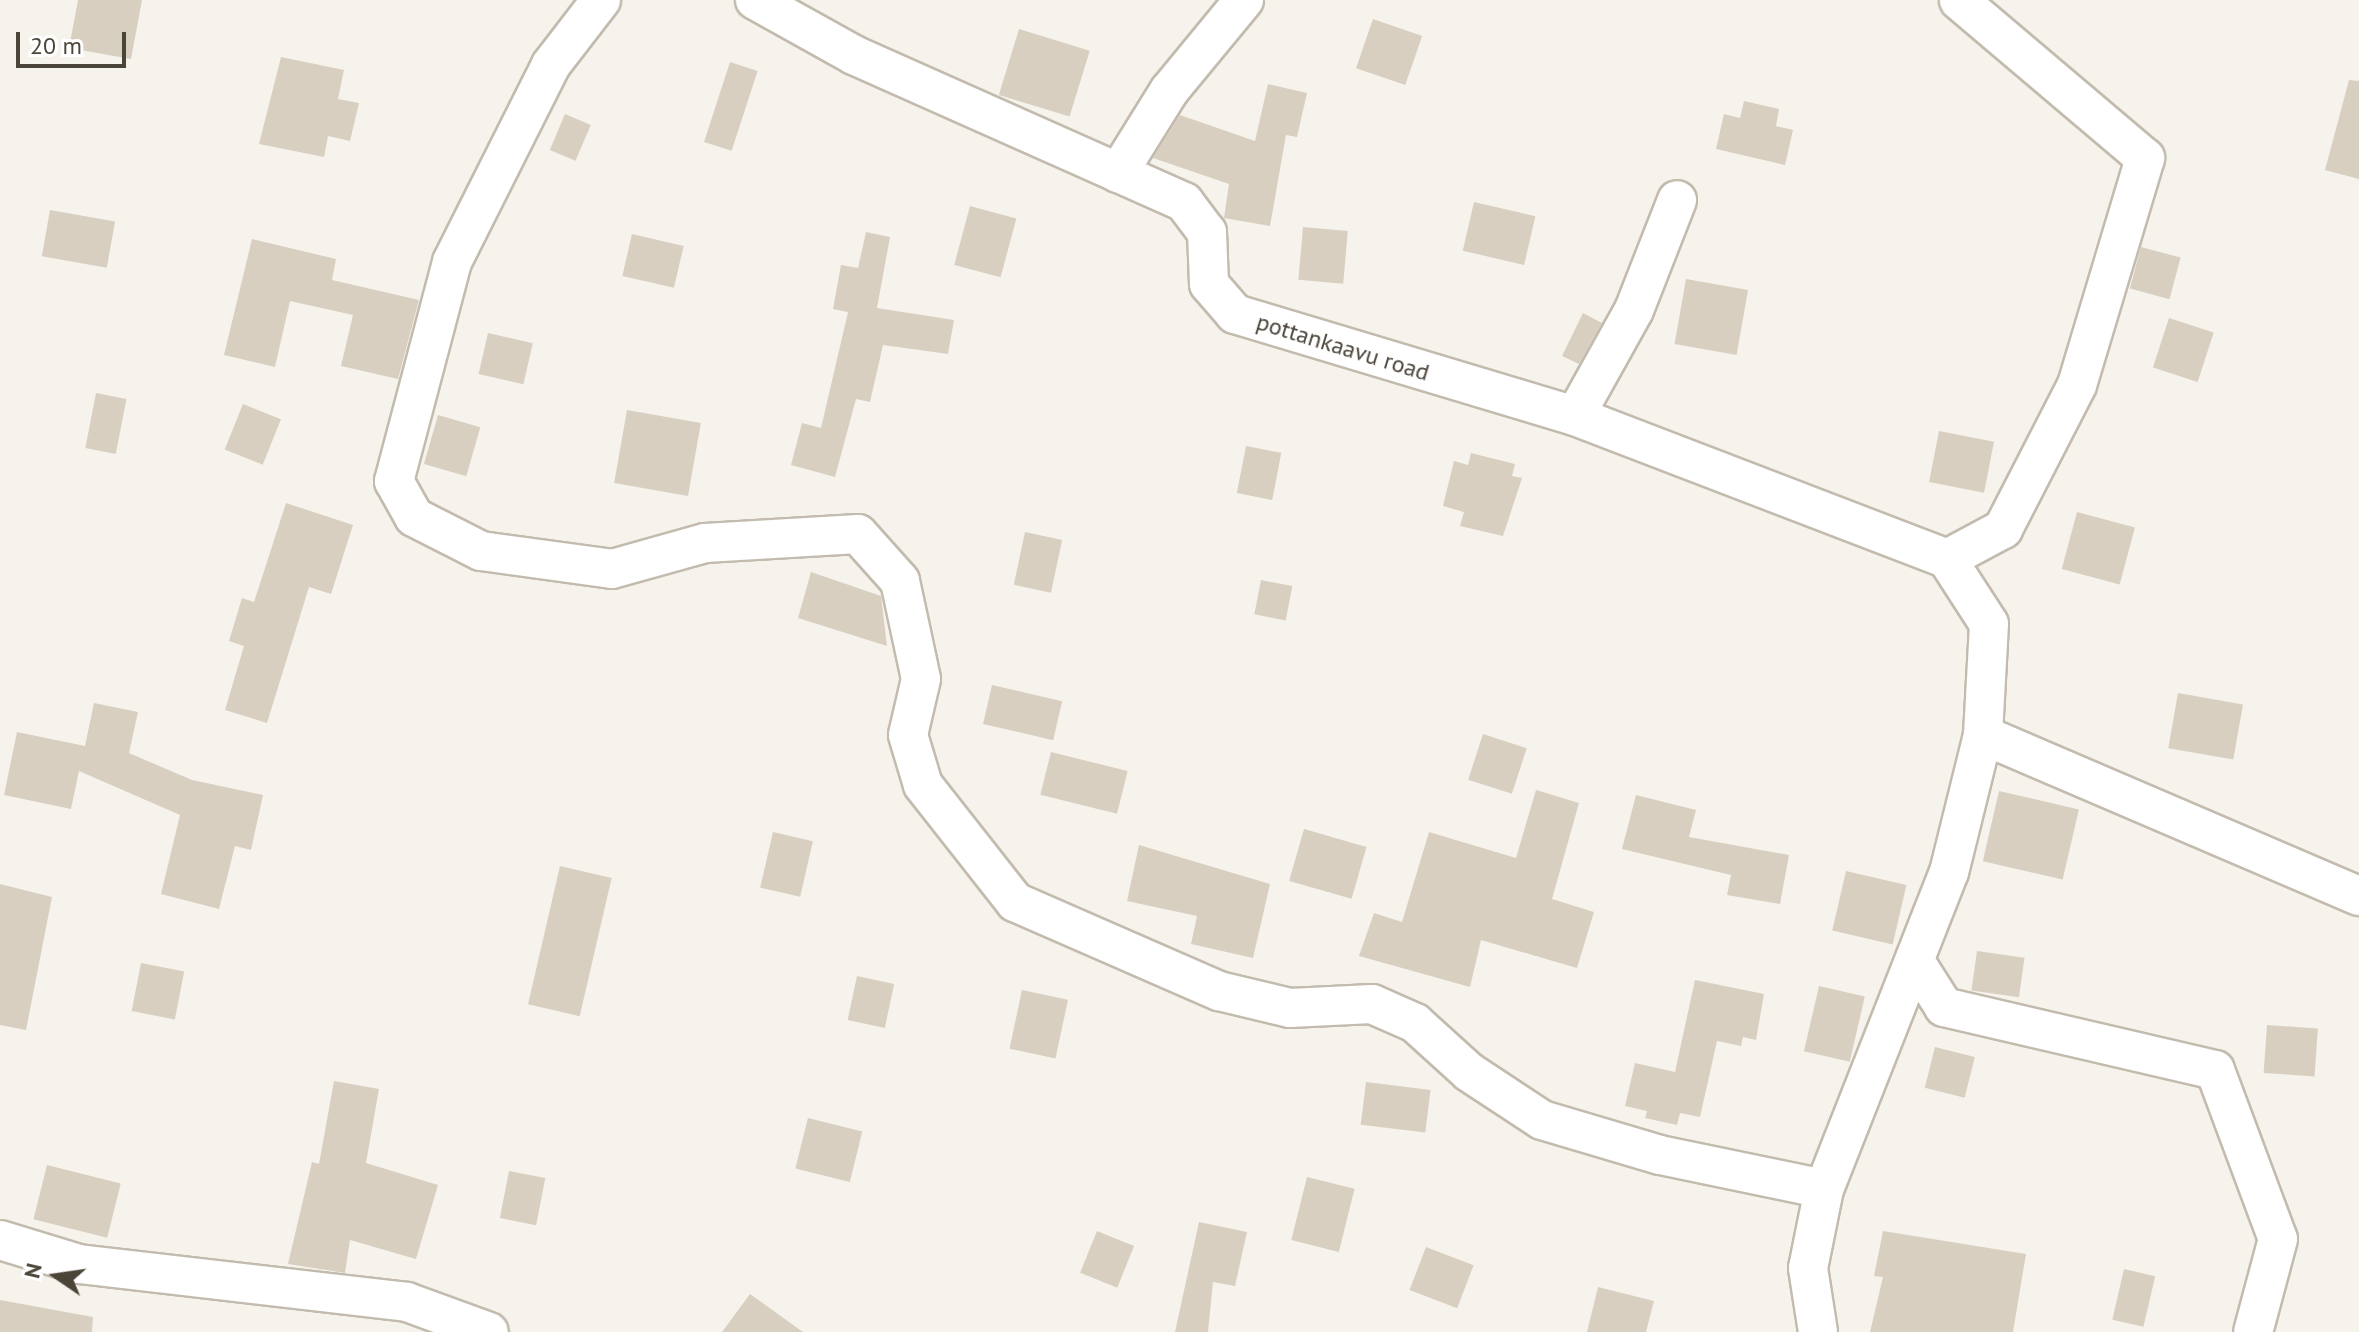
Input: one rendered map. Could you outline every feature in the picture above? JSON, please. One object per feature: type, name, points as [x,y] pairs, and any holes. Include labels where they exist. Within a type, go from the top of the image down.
[{"type":"street","points":[[601,0],[538,89],[452,262],[394,481],[414,517],[481,551],[612,569],[705,543],[858,534],[900,581],[921,679],[908,735],[923,785],[1015,902],[1219,991],[1290,1008],[1372,1004],[1415,1023],[1469,1072],[1542,1120],[1660,1155],[1824,1189]]},
{"type":"street","points":[[1118,173],[1169,91],[1244,0]]},
{"type":"street","points":[[1818,1332],[1808,1268],[1824,1189],[1916,963],[1949,872],[1983,735],[1989,624],[1947,559],[2003,529],[2077,385],[2145,158],[1959,0]]},
{"type":"street","name":"pottankaavu road","points":[[774,5],[854,55],[1184,202],[1207,232],[1209,284],[1235,314],[1575,416],[1947,559]]},
{"type":"street","points":[[1575,416],[1634,310],[1677,200]]},
{"type":"street","points":[[1983,735],[2359,896]]},
{"type":"street","points":[[1916,963],[1944,1007],[2215,1070],[2278,1239],[2253,1332]]},
{"type":"street","points":[[0,1240],[79,1264],[407,1302],[489,1332]]},
{"type":"building","points":[[78,0],[142,0],[131,59],[69,48]]},
{"type":"building","points":[[1373,19],[1422,36],[1405,85],[1356,68]]},
{"type":"building","points":[[1019,29],[1090,51],[1070,117],[999,95]]},
{"type":"building","points":[[281,57],[344,70],[338,99],[359,103],[350,141],[328,136],[324,157],[259,144]]},
{"type":"building","points":[[730,62],[758,71],[732,151],[704,142]]},
{"type":"building","points":[[2349,80],[2359,81],[2359,179],[2325,170]]},
{"type":"building","points":[[1268,84],[1307,93],[1297,137],[1286,135],[1270,226],[1224,218],[1229,184],[1153,158],[1180,115],[1255,141]]},
{"type":"building","points":[[1744,101],[1779,109],[1776,126],[1793,130],[1785,165],[1716,149],[1724,114],[1740,118]]},
{"type":"building","points":[[565,114],[591,125],[576,161],[550,150]]},
{"type":"building","points":[[1474,202],[1535,216],[1524,265],[1463,251]]},
{"type":"building","points":[[970,206],[1016,218],[1001,277],[954,265]]},
{"type":"building","points":[[50,210],[115,221],[107,268],[42,256]]},
{"type":"building","points":[[1303,227],[1348,231],[1343,284],[1298,280]]},
{"type":"building","points":[[866,232],[890,237],[877,308],[954,320],[948,354],[883,345],[870,402],[856,399],[835,477],[791,465],[802,423],[821,428],[848,312],[833,309],[841,265],[858,268]]},
{"type":"building","points":[[632,234],[684,246],[674,288],[622,276]]},
{"type":"building","points":[[252,239],[336,259],[332,280],[419,300],[398,379],[341,366],[353,315],[290,301],[275,367],[224,355]]},
{"type":"building","points":[[2141,247],[2181,258],[2169,299],[2130,289]]},
{"type":"building","points":[[1686,279],[1748,290],[1737,355],[1675,344]]},
{"type":"building","points":[[1583,313],[1602,323],[1579,364],[1562,356]]},
{"type":"building","points":[[2169,318],[2214,333],[2198,382],[2153,367]]},
{"type":"building","points":[[488,333],[533,343],[523,384],[479,374]]},
{"type":"building","points":[[96,393],[126,399],[116,454],[85,448]]},
{"type":"building","points":[[243,404],[281,419],[263,465],[225,449]]},
{"type":"building","points":[[627,410],[701,423],[688,496],[614,483]]},
{"type":"building","points":[[438,415],[480,427],[466,476],[424,464]]},
{"type":"building","points":[[1939,431],[1994,442],[1984,493],[1929,482]]},
{"type":"building","points":[[1246,446],[1281,453],[1272,500],[1237,493]]},
{"type":"building","points":[[1471,453],[1515,464],[1512,476],[1522,478],[1503,536],[1460,526],[1464,512],[1443,506],[1454,461],[1468,465]]},
{"type":"building","points":[[286,503],[353,525],[331,594],[309,587],[267,723],[225,710],[244,646],[229,641],[242,598],[254,602]]},
{"type":"building","points":[[2077,512],[2135,528],[2120,585],[2062,569]]},
{"type":"building","points":[[1025,532],[1062,540],[1051,593],[1014,585]]},
{"type":"building","points":[[811,572],[881,596],[887,646],[798,618]]},
{"type":"building","points":[[1261,580],[1292,586],[1286,620],[1254,614]]},
{"type":"building","points":[[992,685],[1062,701],[1053,740],[983,724]]},
{"type":"building","points":[[2178,693],[2243,704],[2233,760],[2168,748]]},
{"type":"building","points":[[94,703],[138,712],[129,753],[192,780],[263,795],[251,850],[235,846],[219,909],[161,894],[180,815],[79,771],[71,809],[4,795],[17,732],[85,746]]},
{"type":"building","points":[[1483,734],[1527,748],[1512,794],[1468,780]]},
{"type":"building","points":[[1051,752],[1128,771],[1117,814],[1040,795]]},
{"type":"building","points":[[1536,790],[1579,803],[1552,899],[1594,912],[1577,968],[1481,940],[1470,987],[1359,956],[1374,913],[1402,922],[1429,832],[1516,858]]},
{"type":"building","points":[[1999,791],[2079,809],[2063,880],[1983,861]]},
{"type":"building","points":[[1636,795],[1696,810],[1689,837],[1789,855],[1780,904],[1727,895],[1731,875],[1622,849]]},
{"type":"building","points":[[1304,829],[1366,847],[1352,899],[1289,881]]},
{"type":"building","points":[[773,832],[813,841],[800,897],[760,888]]},
{"type":"building","points":[[1139,845],[1270,884],[1253,958],[1191,944],[1197,916],[1127,901]]},
{"type":"building","points":[[560,866],[612,878],[580,1016],[528,1004]]},
{"type":"building","points":[[1846,871],[1906,885],[1893,944],[1832,930]]},
{"type":"building","points":[[0,884],[52,897],[26,1030],[0,1025]]},
{"type":"building","points":[[1977,951],[2025,958],[2019,997],[1971,991]]},
{"type":"building","points":[[141,963],[184,971],[175,1019],[132,1011]]},
{"type":"building","points":[[857,976],[894,984],[885,1028],[848,1020]]},
{"type":"building","points":[[1695,980],[1764,994],[1756,1040],[1743,1037],[1741,1046],[1717,1041],[1700,1117],[1680,1113],[1677,1125],[1645,1118],[1647,1111],[1625,1106],[1635,1063],[1675,1072]]},
{"type":"building","points":[[1819,986],[1865,997],[1850,1062],[1804,1051]]},
{"type":"building","points":[[1022,990],[1068,1000],[1055,1058],[1010,1049]]},
{"type":"building","points":[[2267,1025],[2318,1029],[2315,1076],[2264,1073]]},
{"type":"building","points":[[1935,1047],[1975,1057],[1965,1098],[1925,1088]]},
{"type":"building","points":[[334,1081],[379,1089],[366,1163],[438,1185],[416,1259],[350,1240],[345,1273],[288,1264],[312,1162],[319,1164]]},
{"type":"building","points":[[1366,1082],[1431,1090],[1425,1133],[1361,1125]]},
{"type":"building","points":[[808,1118],[862,1132],[850,1182],[795,1168]]},
{"type":"building","points":[[47,1165],[121,1183],[107,1238],[33,1219]]},
{"type":"building","points":[[509,1171],[545,1178],[536,1225],[500,1218]]},
{"type":"building","points":[[1307,1177],[1355,1189],[1339,1252],[1291,1240]]},
{"type":"building","points":[[1199,1222],[1247,1232],[1235,1286],[1213,1282],[1208,1332],[1175,1332]]},
{"type":"building","points":[[1097,1231],[1134,1246],[1117,1288],[1080,1273]]},
{"type":"building","points":[[1883,1231],[2026,1254],[2013,1332],[1870,1332],[1883,1277],[1874,1276]]},
{"type":"building","points":[[1426,1247],[1474,1265],[1457,1308],[1410,1290]]},
{"type":"building","points":[[2124,1269],[2155,1276],[2143,1327],[2112,1320]]},
{"type":"building","points":[[1598,1287],[1654,1301],[1646,1332],[1587,1332]]},
{"type":"building","points":[[750,1294],[803,1332],[722,1332]]},
{"type":"building","points":[[0,1300],[93,1317],[92,1332],[0,1332]]}]
